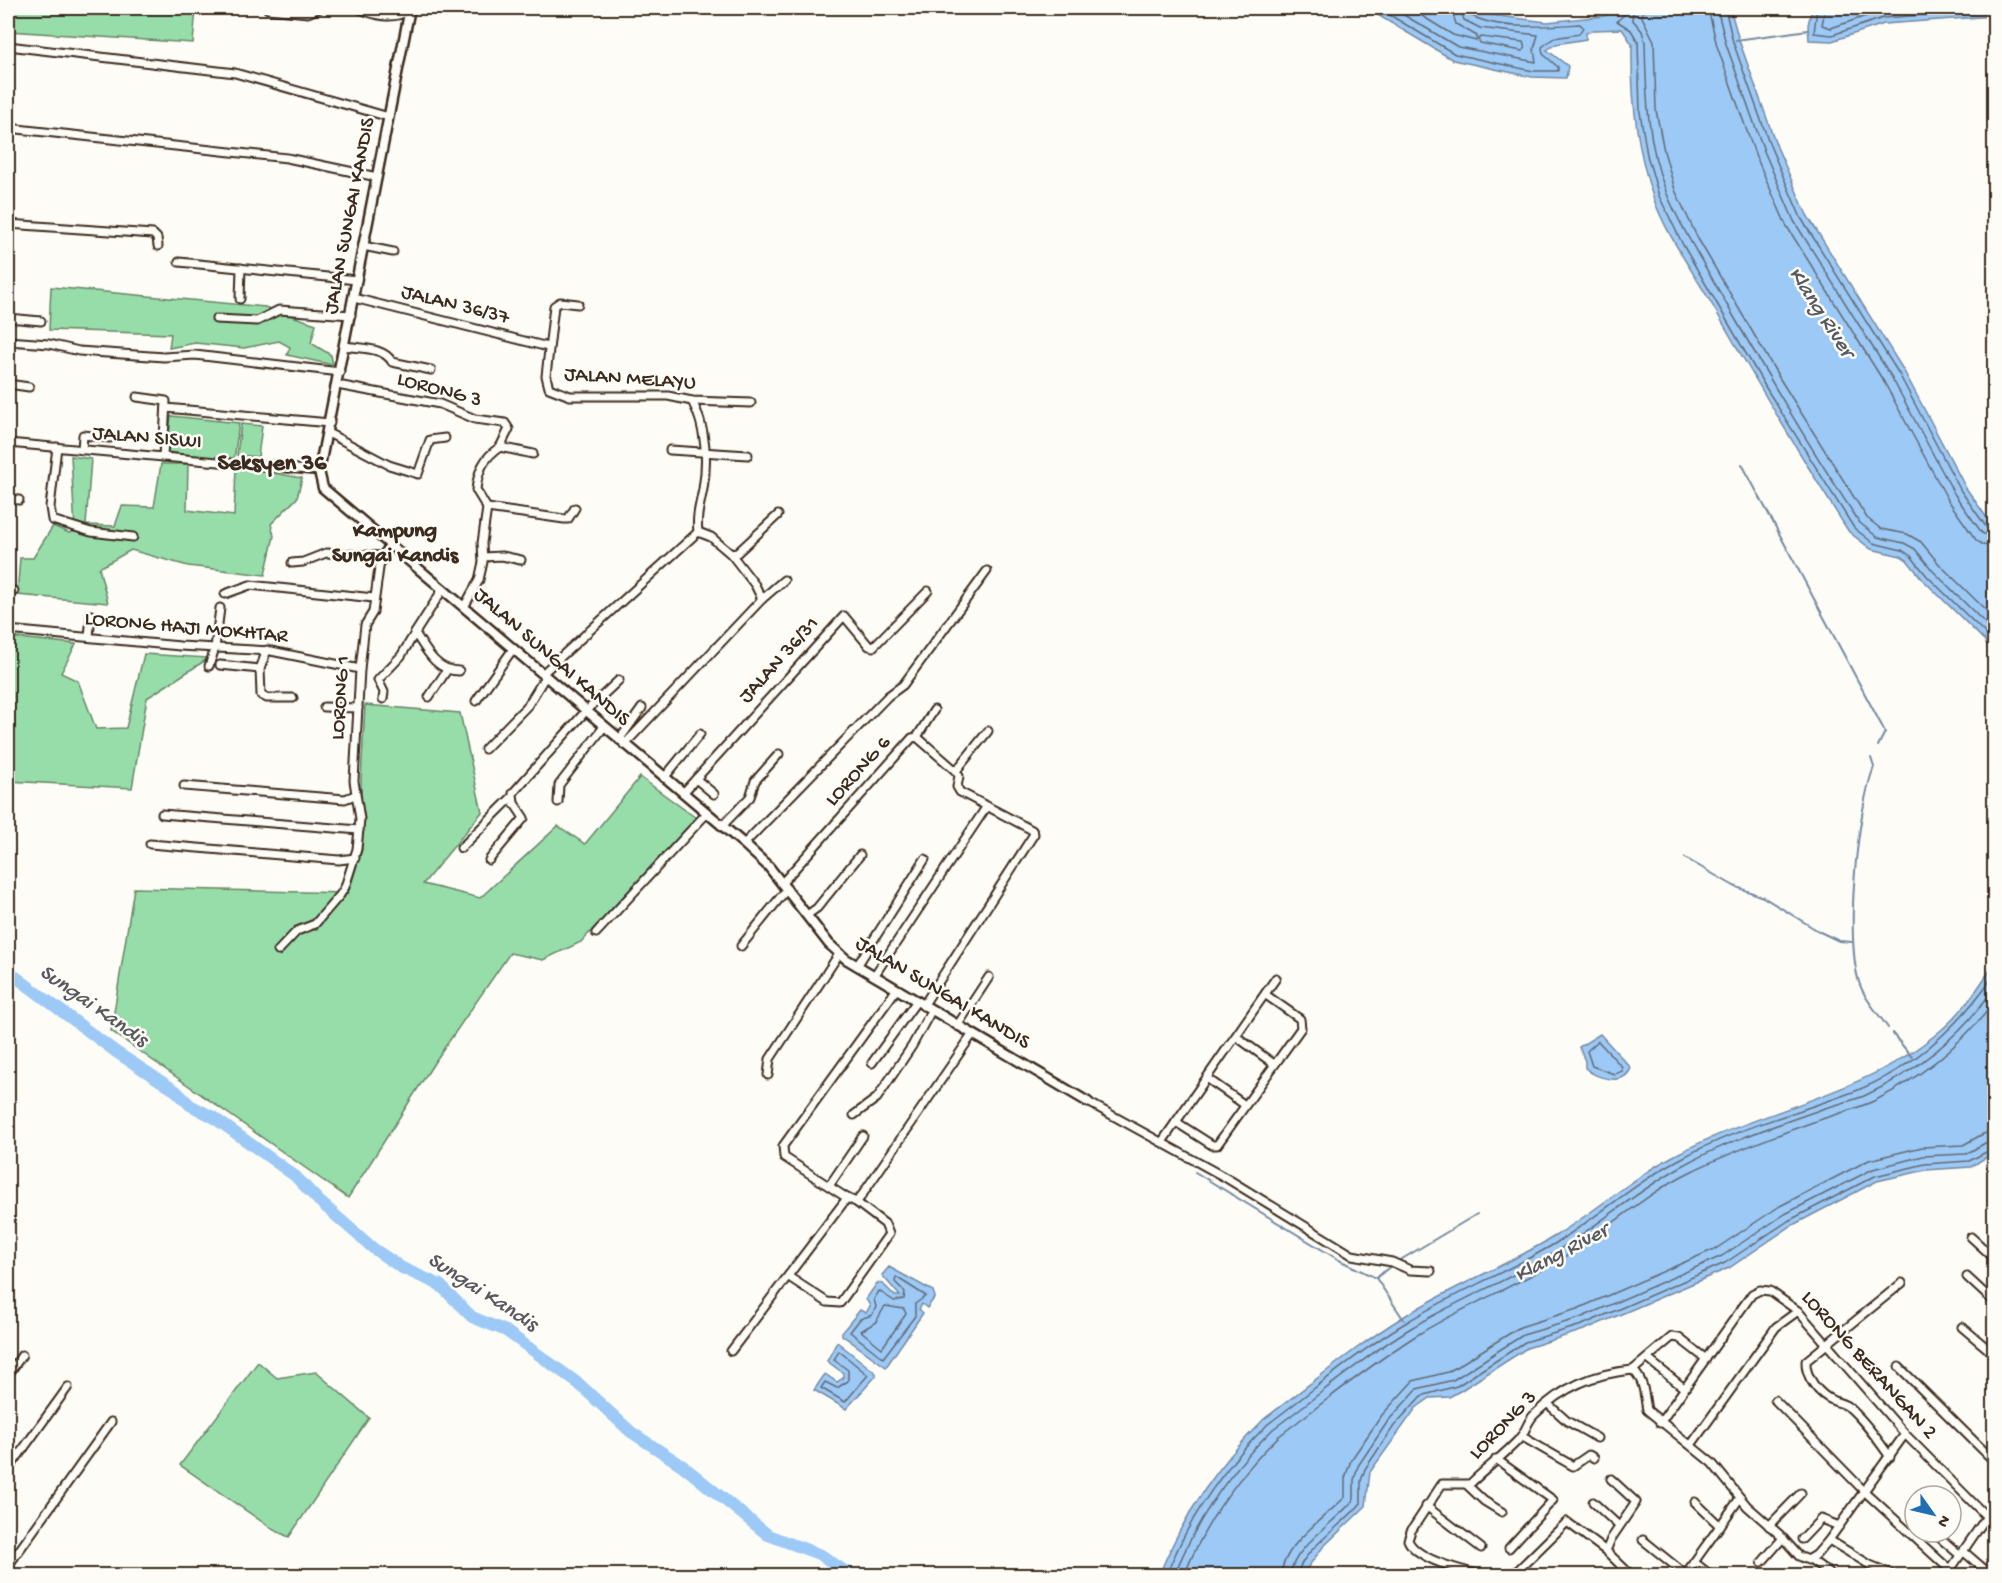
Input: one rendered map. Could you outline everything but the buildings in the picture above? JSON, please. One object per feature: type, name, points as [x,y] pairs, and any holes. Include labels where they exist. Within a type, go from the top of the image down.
[{"type":"street","points":[[268,9],[308,13],[320,8]]},
{"type":"street","points":[[357,8],[372,14],[399,17],[410,9]]},
{"type":"street","name":"JALAN SUNGAI KANDIS","points":[[410,9],[319,471],[320,482],[328,493],[603,728],[744,844],[785,886],[839,954],[919,1004],[1088,1101]]},
{"type":"street","points":[[8,46],[226,71],[389,117]]},
{"type":"street","points":[[8,128],[287,158],[377,177]]},
{"type":"street","points":[[8,224],[153,234],[157,238],[158,246]]},
{"type":"street","points":[[363,246],[393,252]]},
{"type":"street","points":[[179,262],[357,280]]},
{"type":"street","points":[[240,299],[241,268]]},
{"type":"street","name":"JALAN 36/37","points":[[354,298],[548,347]]},
{"type":"street","points":[[548,347],[556,303],[578,304]]},
{"type":"street","points":[[216,319],[257,321],[275,311],[284,310],[351,315]]},
{"type":"street","points":[[8,318],[41,321]]},
{"type":"street","points":[[8,341],[49,344],[79,351],[164,357],[195,355],[340,372]]},
{"type":"street","points":[[345,346],[382,351],[389,355],[392,362],[431,370]]},
{"type":"street","name":"JALAN MELAYU","points":[[548,347],[547,384],[552,391],[570,396],[668,396],[692,401],[751,403]]},
{"type":"street","points":[[8,384],[30,387]]},
{"type":"street","name":"LORONG 3","points":[[337,385],[440,404],[475,419],[504,423],[509,429],[500,447]]},
{"type":"street","points":[[137,397],[166,401],[163,457]]},
{"type":"street","points":[[692,401],[696,409],[705,452],[705,474],[696,520],[698,532]]},
{"type":"street","points":[[696,409],[701,401]]},
{"type":"street","points":[[166,408],[330,423]]},
{"type":"street","points":[[328,433],[389,465],[418,474],[430,440],[445,438]]},
{"type":"street","points":[[82,450],[83,435],[110,438]]},
{"type":"street","name":"JALAN SISWI","points":[[8,443],[319,471]]},
{"type":"street","points":[[57,447],[50,507],[52,520],[91,532],[133,537]]},
{"type":"street","points":[[464,607],[478,580],[483,557],[482,543],[487,508],[476,490],[477,478],[485,458],[500,447],[533,454]]},
{"type":"street","points":[[670,450],[748,455]]},
{"type":"street","points":[[8,498],[19,500]]},
{"type":"street","points":[[487,508],[564,519],[568,519],[575,508]]},
{"type":"street","points":[[731,554],[737,553],[778,515]]},
{"type":"street","points":[[698,532],[711,537],[731,554],[749,575],[762,599]]},
{"type":"street","points":[[485,749],[528,705],[543,675],[698,532]]},
{"type":"street","name":"LORONG 1","points":[[278,951],[297,931],[315,924],[340,895],[355,858],[359,830],[355,795],[360,669],[365,625],[373,612],[382,556],[390,545]]},
{"type":"street","points":[[292,563],[303,562],[326,553],[382,556]]},
{"type":"street","points":[[483,557],[502,556],[521,560]]},
{"type":"street","points":[[744,844],[888,696],[903,685],[987,571]]},
{"type":"street","points":[[622,742],[762,599],[784,580]]},
{"type":"street","points":[[225,594],[250,585],[374,598]]},
{"type":"street","points":[[383,699],[384,692],[378,680],[401,656],[443,589]]},
{"type":"street","name":"JALAN 36/31","points":[[683,793],[844,616],[869,646],[873,647],[928,591]]},
{"type":"street","points":[[208,666],[215,648],[220,609]]},
{"type":"street","points":[[89,638],[91,615]]},
{"type":"street","name":"LORONG HAJI MOKHTAR","points":[[8,630],[267,651],[360,669]]},
{"type":"street","points":[[415,633],[433,660],[447,670],[459,671]]},
{"type":"street","points":[[476,701],[513,649]]},
{"type":"street","points":[[267,651],[260,669],[261,695],[267,698],[293,698]]},
{"type":"street","points":[[220,666],[260,669]]},
{"type":"street","points":[[429,697],[447,670]]},
{"type":"street","points":[[461,848],[512,798],[513,793],[585,711],[619,680]]},
{"type":"street","points":[[324,707],[358,708]]},
{"type":"street","points":[[622,742],[642,708]]},
{"type":"street","points":[[917,737],[934,710]]},
{"type":"street","points":[[558,802],[559,784],[603,728]]},
{"type":"street","points":[[956,771],[988,731]]},
{"type":"street","points":[[664,778],[700,734]]},
{"type":"street","name":"LORONG 6","points":[[741,946],[785,886],[912,738],[917,737],[956,771],[959,776],[957,787],[960,792],[987,806]]},
{"type":"street","points":[[722,826],[750,797],[755,781],[779,754]]},
{"type":"street","points":[[696,779],[714,794]]},
{"type":"street","points":[[184,786],[345,798],[355,795]]},
{"type":"street","points":[[489,860],[524,818],[512,798]]},
{"type":"street","points":[[872,1063],[919,1004],[1034,834],[1027,826],[987,806],[874,976]]},
{"type":"street","points":[[596,933],[707,813]]},
{"type":"street","points":[[162,814],[359,830]]},
{"type":"street","points":[[150,843],[339,860],[355,858]]},
{"type":"street","points":[[807,915],[817,908],[860,855]]},
{"type":"street","points":[[857,966],[925,859]]},
{"type":"street","points":[[768,1075],[770,1059],[839,954]]},
{"type":"street","points":[[957,1026],[989,977]]},
{"type":"street","points":[[1162,1142],[1237,1038],[1276,978]]},
{"type":"street","points":[[789,1277],[826,1302],[840,1303],[889,1234],[885,1224],[856,1202],[784,1157],[783,1146],[896,990]]},
{"type":"street","points":[[1176,1122],[1215,1146],[1245,1105],[1302,1023],[1300,1019],[1266,995]]},
{"type":"street","points":[[854,1115],[877,1098],[932,1011]]},
{"type":"street","points":[[856,1202],[972,1035]]},
{"type":"street","points":[[1237,1038],[1274,1064]]},
{"type":"street","points":[[1208,1079],[1245,1105]]},
{"type":"street","points":[[1088,1101],[1162,1142],[1352,1255],[1392,1262],[1400,1267],[1431,1271]]},
{"type":"street","points":[[829,1186],[863,1136]]},
{"type":"street","points":[[731,1351],[847,1198]]},
{"type":"street","points":[[1971,1237],[1995,1258]]},
{"type":"street","points":[[1966,1277],[1995,1302]]},
{"type":"street","points":[[1890,1457],[1866,1424],[1850,1407],[1826,1396],[1810,1381],[1805,1370],[1806,1361],[1902,1283]]},
{"type":"street","name":"LORONG BERANGAN 2","points":[[1660,1423],[1752,1294],[1760,1290],[1770,1291],[1782,1297],[1798,1311],[1905,1434],[1986,1516]]},
{"type":"street","points":[[1691,1445],[1776,1327],[1798,1311]]},
{"type":"street","points":[[1962,1327],[1995,1354]]},
{"type":"street","points":[[1706,1359],[1676,1337],[1668,1340],[1649,1360],[1633,1370],[1641,1378],[1647,1410],[1660,1423],[1691,1445],[1724,1476],[1740,1498],[1799,1556],[1810,1559],[1833,1575]]},
{"type":"street","points":[[8,1375],[22,1355]]},
{"type":"street","points":[[1649,1360],[1684,1388]]},
{"type":"street","points":[[1899,1367],[1995,1461]]},
{"type":"street","name":"LORONG 3","points":[[1425,1506],[1442,1484],[1467,1485],[1521,1436],[1534,1415],[1548,1404],[1592,1377],[1633,1370]]},
{"type":"street","points":[[8,1470],[68,1387]]},
{"type":"street","points":[[1775,1400],[1948,1573],[1995,1506]]},
{"type":"street","points":[[1548,1404],[1567,1421],[1597,1438]]},
{"type":"street","points":[[8,1566],[111,1422]]},
{"type":"street","points":[[1810,1559],[1829,1540],[1905,1434]]},
{"type":"street","points":[[1521,1436],[1573,1466],[1589,1455],[1594,1458]]},
{"type":"street","points":[[1496,1459],[1553,1500],[1509,1548]]},
{"type":"street","points":[[1606,1551],[1619,1526],[1636,1502],[1611,1479]]},
{"type":"street","points":[[1467,1485],[1484,1501],[1502,1512]]},
{"type":"street","points":[[1769,1526],[1801,1493]]},
{"type":"street","points":[[1643,1540],[1684,1574],[1740,1498]]},
{"type":"street","points":[[1593,1502],[1619,1526]]},
{"type":"street","points":[[1695,1502],[1720,1526]]},
{"type":"street","points":[[1481,1548],[1425,1506],[1408,1540],[1410,1545],[1458,1569],[1485,1575]]},
{"type":"street","points":[[1802,1539],[1821,1520],[1839,1526]]},
{"type":"street","points":[[1515,1573],[1567,1522],[1606,1551],[1632,1575]]},
{"type":"street","points":[[1762,1562],[1783,1538]]},
{"type":"street","points":[[1829,1540],[1870,1565],[1897,1575]]},
{"type":"street","points":[[1948,1544],[1992,1575]]},
{"type":"street","points":[[1694,1562],[1713,1575]]},
{"type":"green space","points":[[8,8],[196,8],[193,43],[8,31]]},
{"type":"green space","points":[[51,287],[265,307],[316,324],[311,343],[331,355],[333,365],[287,355],[290,347],[279,341],[244,348],[195,343],[169,348],[171,334],[49,330]]},
{"type":"green space","points":[[171,416],[239,423],[234,460],[167,452]]},
{"type":"green space","points":[[241,424],[262,426],[258,457],[237,455]]},
{"type":"green space","points":[[71,456],[91,459],[86,525],[115,526],[122,506],[154,507],[161,464],[188,464],[187,510],[234,516],[236,469],[302,478],[297,498],[271,524],[274,536],[265,575],[188,566],[131,550],[99,568],[108,603],[17,595],[20,558],[33,558],[53,526],[69,533],[75,531]]},
{"type":"green space","points":[[8,637],[76,644],[61,673],[78,681],[96,729],[126,728],[144,654],[209,658],[147,698],[132,788],[8,781]]},
{"type":"green space","points":[[365,705],[460,713],[482,812],[423,884],[480,898],[558,826],[585,844],[640,777],[696,818],[581,942],[543,960],[510,953],[434,1063],[348,1198],[111,1031],[134,888],[348,893],[362,849],[361,780]]},
{"type":"green space","points":[[258,1362],[277,1378],[316,1372],[369,1418],[289,1537],[274,1530],[180,1465]]},
{"type":"water","name":"Klang River","points":[[1366,8],[1468,8],[1483,14],[1547,22],[1604,16],[1623,8],[1730,8],[1777,147],[1807,215],[1904,371],[1966,488],[1994,528],[1994,663],[1985,641],[1923,580],[1907,560],[1901,556],[1871,549],[1849,532],[1795,446],[1679,250],[1658,211],[1642,159],[1632,82],[1632,44],[1622,29],[1594,30],[1586,33],[1586,39],[1556,44],[1547,50],[1568,66],[1566,78],[1532,77],[1453,60]]},
{"type":"water","points":[[1812,8],[1994,8],[1994,16],[1884,24],[1832,41],[1809,40],[1808,25]]},
{"type":"water","name":"Klang River","points":[[1994,964],[1994,1152],[1971,1167],[1926,1170],[1877,1181],[1791,1226],[1729,1268],[1584,1330],[1527,1348],[1449,1397],[1430,1398],[1416,1408],[1370,1472],[1366,1506],[1323,1547],[1302,1575],[1159,1575],[1191,1511],[1231,1455],[1264,1419],[1350,1353],[1421,1306],[1555,1236],[1647,1172],[1679,1153],[1712,1137],[1847,1086],[1911,1053],[1956,1016]]},
{"type":"water","points":[[1600,1034],[1631,1068],[1622,1077],[1610,1079],[1596,1075],[1585,1068],[1585,1061],[1579,1047]]},
{"type":"water","points":[[889,1267],[933,1291],[935,1297],[927,1308],[922,1304],[919,1309],[923,1313],[886,1367],[842,1335],[842,1332],[860,1310],[866,1313],[870,1306],[866,1299],[877,1283],[883,1284],[895,1296],[900,1296],[882,1275]]},
{"type":"water","points":[[837,1342],[876,1373],[876,1376],[846,1409],[814,1390],[825,1374],[837,1382],[843,1378],[843,1373],[827,1361]]},
{"type":"waterway","points":[[1736,40],[1808,30]]},
{"type":"waterway","points":[[1742,464],[1885,732],[1878,746]]},
{"type":"waterway","points":[[1871,758],[1874,767],[1862,813],[1858,844],[1853,939],[1855,965],[1862,991],[1888,1028]]},
{"type":"waterway","points":[[1685,858],[1734,886],[1763,897],[1820,932],[1839,941],[1852,942]]},
{"type":"waterway","name":"Sungai Kandis","points":[[8,971],[116,1052],[176,1091],[190,1105],[213,1117],[295,1176],[319,1201],[374,1249],[402,1268],[440,1285],[472,1317],[506,1331],[579,1384],[631,1432],[683,1466],[768,1535],[821,1555],[852,1576]]},
{"type":"waterway","points":[[1892,1033],[1912,1057]]},
{"type":"waterway","points":[[1195,1172],[1339,1260],[1376,1278],[1404,1320]]},
{"type":"waterway","points":[[1397,1262],[1477,1214]]},
{"type":"waterway","points":[[1376,1278],[1392,1265]]},
{"type":"district","name":"Seksyen 36","points":[[272,464]]},
{"type":"district","name":"Kampung Sungai Kandis","points":[[395,544]]}]
